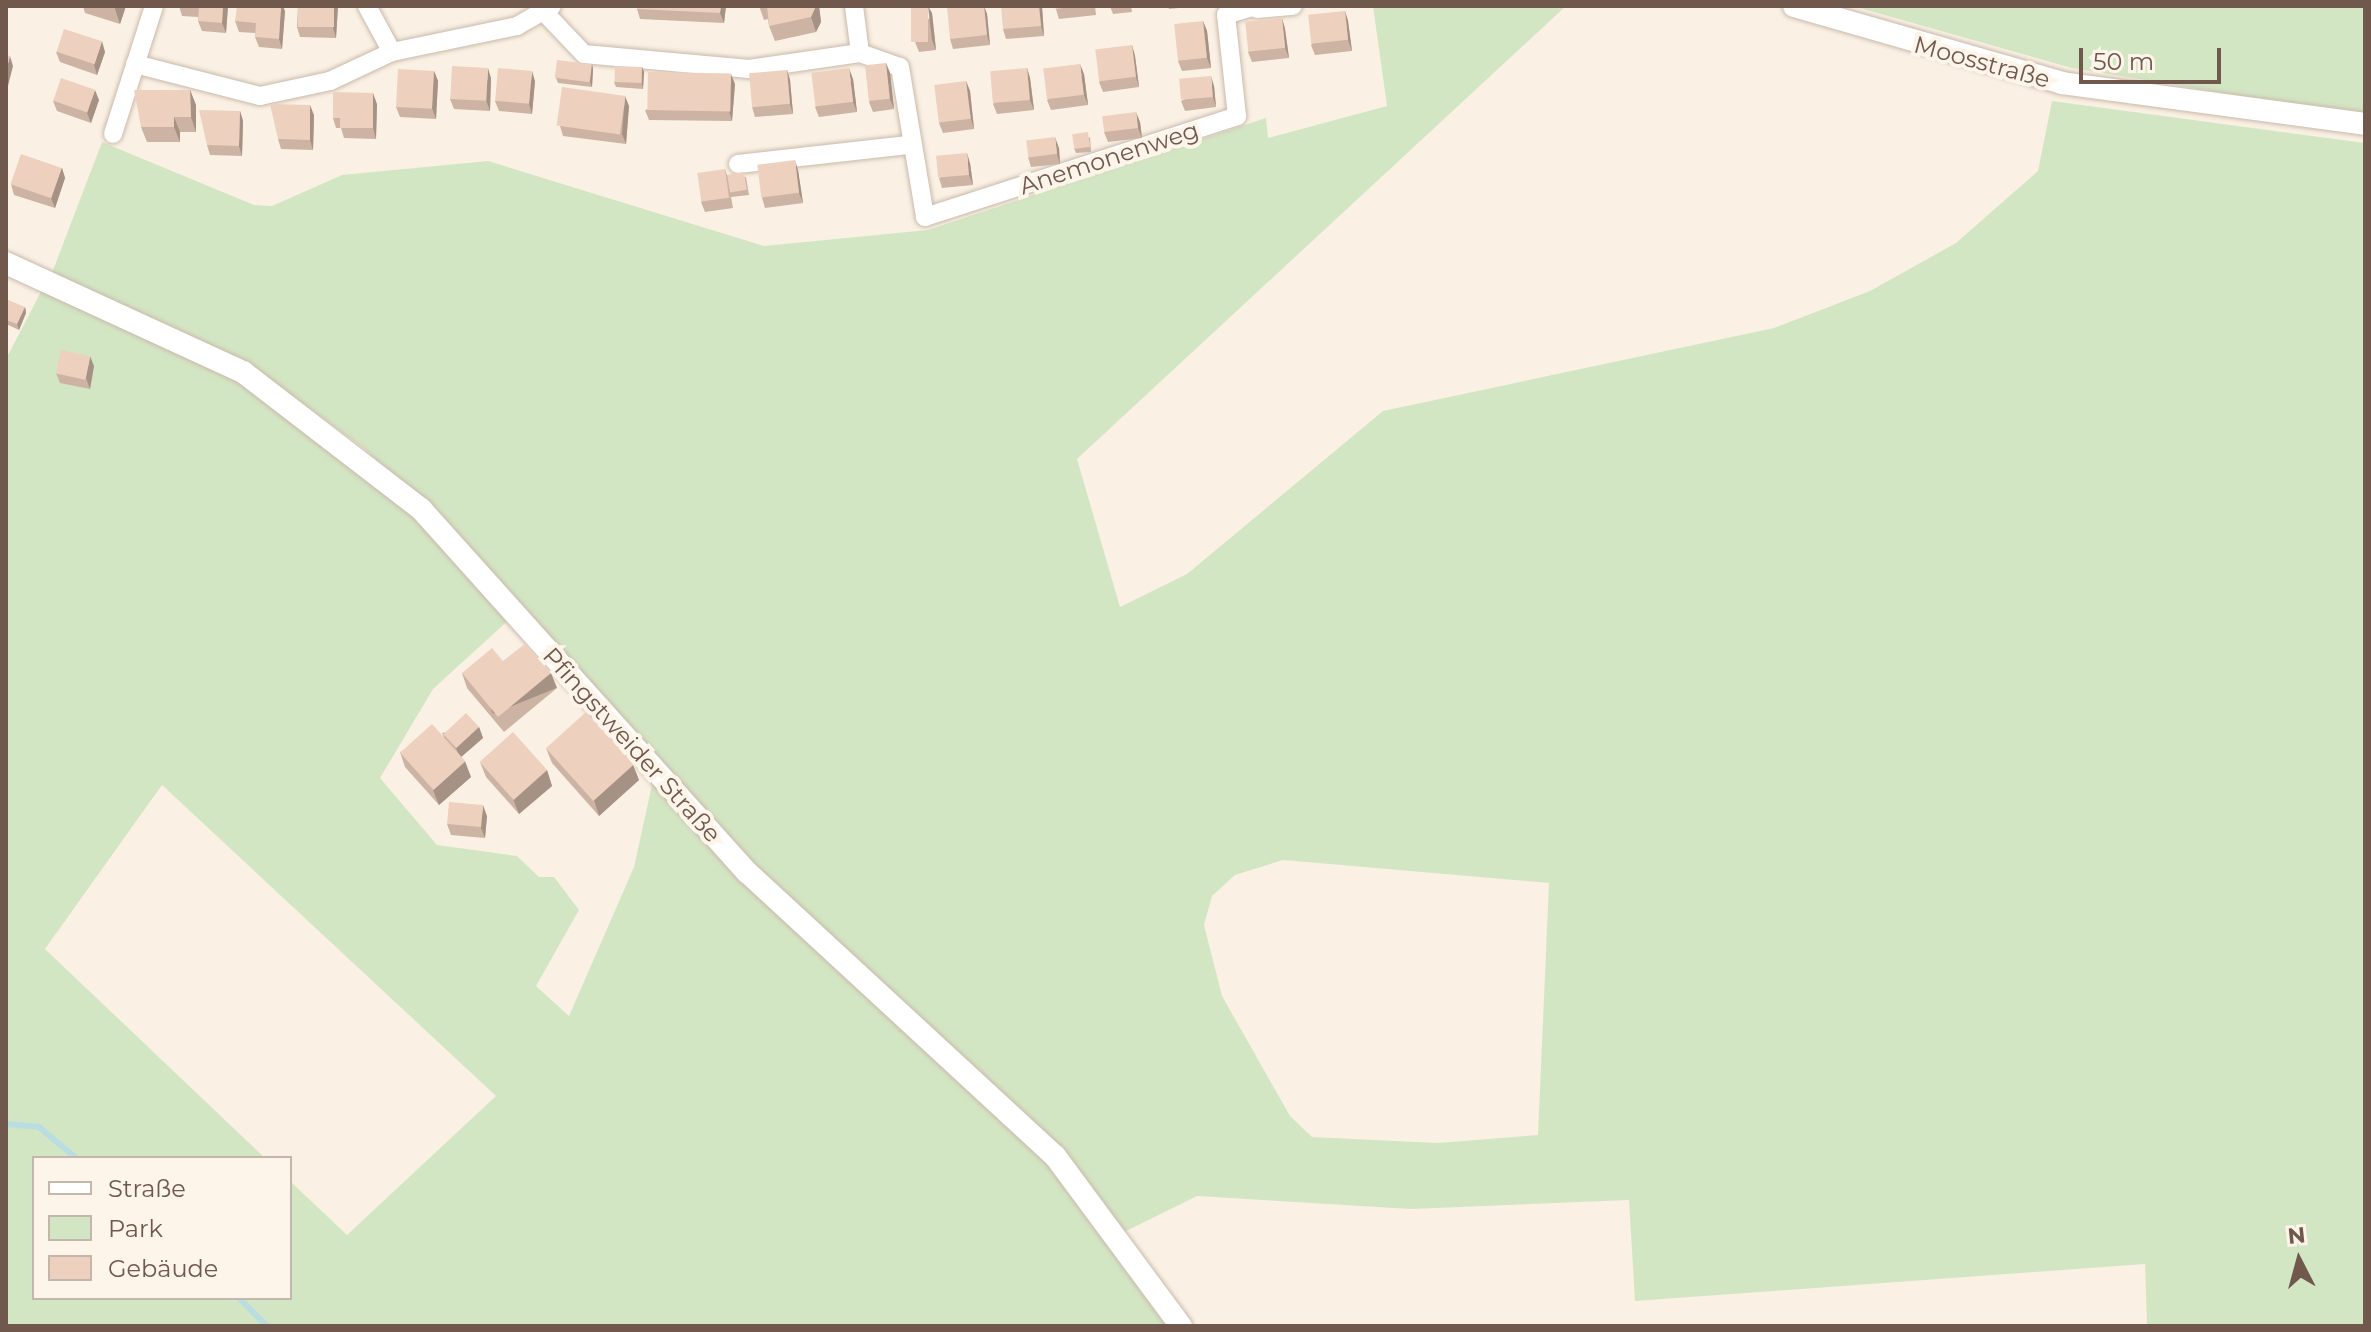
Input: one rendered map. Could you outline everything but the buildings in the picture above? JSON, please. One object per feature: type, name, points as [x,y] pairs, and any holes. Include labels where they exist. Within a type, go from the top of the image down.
[{"type":"street","points":[[113,134],[154,6]]},
{"type":"street","points":[[367,6],[392,52]]},
{"type":"street","name":"Anemonenweg","points":[[549,10],[584,54],[749,69],[860,53],[900,67],[908,145],[925,217],[1237,116],[1226,15],[1256,8],[1293,6]]},
{"type":"street","name":"Moosstraße","points":[[1794,6],[2062,83],[2365,124]]},
{"type":"street","points":[[858,7],[860,53]]},
{"type":"street","points":[[135,64],[260,96],[330,81],[392,52],[549,10]]},
{"type":"street","points":[[738,164],[908,145]]},
{"type":"street","name":"Pfingstweider Straße","points":[[6,263],[243,372],[421,509],[747,872],[1055,1156],[1181,1326]]},
{"type":"green space","points":[[1373,6],[1566,6],[1077,459],[1120,607],[1187,574],[1383,411],[1774,328],[1870,291],[1956,243],[2038,171],[2052,101],[2365,143],[2365,1326],[2147,1326],[2145,1264],[1635,1301],[1629,1200],[1411,1209],[1197,1196],[1110,1239],[1172,1326],[6,1326],[6,359],[44,286],[224,371],[406,505],[512,617],[433,689],[380,778],[437,845],[517,856],[539,877],[554,877],[579,910],[536,986],[569,1016],[634,867],[657,762],[499,579],[365,449],[242,359],[52,273],[102,142],[254,205],[272,206],[342,175],[488,161],[764,246],[928,230],[1266,118],[1268,138],[1387,106]],"holes":[[[162,785],[496,1096],[347,1235],[292,1183],[292,1300],[32,1300],[32,1156],[263,1156],[45,949]],[[1283,860],[1549,883],[1538,1135],[1438,1143],[1312,1137],[1290,1116],[1222,996],[1204,925],[1212,896],[1235,875]]]},
{"type":"green space","points":[[1853,6],[2365,6],[2365,116],[2072,68]]},
{"type":"waterway","points":[[6,1124],[39,1127],[74,1156]]},
{"type":"waterway","points":[[241,1300],[267,1326]]}]
